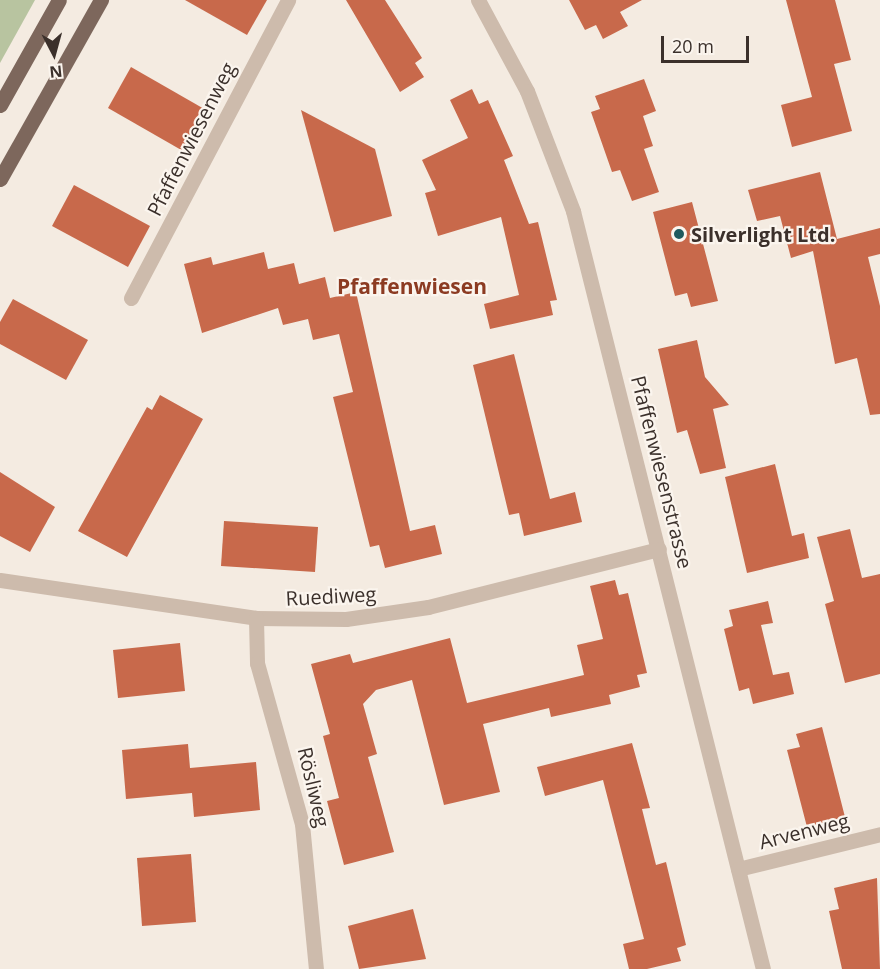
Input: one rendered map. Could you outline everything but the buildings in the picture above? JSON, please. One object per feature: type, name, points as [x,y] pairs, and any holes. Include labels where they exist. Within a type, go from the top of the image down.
[{"type":"main road","points":[[0,105],[59,0]]},
{"type":"main road","points":[[0,179],[100,0]]},
{"type":"street","name":"Pfaffenwiesenweg","points":[[131,298],[288,0]]},
{"type":"street","name":"Pfaffenwiesenstrasse","points":[[478,0],[527,91],[564,181],[659,549],[763,969]]},
{"type":"street","name":"Ruediweg","points":[[0,580],[256,618],[316,621],[397,613],[659,549]]},
{"type":"street","name":"Rösliweg","points":[[256,618],[257,663],[302,824],[316,969]]},
{"type":"street","name":"Arvenweg","points":[[738,869],[880,834]]},
{"type":"green space","points":[[0,0],[35,0],[0,63]]},
{"type":"place","name":"Silverlight Ltd.","points":[[679,234]]},
{"type":"district","name":"Pfaffenwiesen","points":[[412,286]]}]
